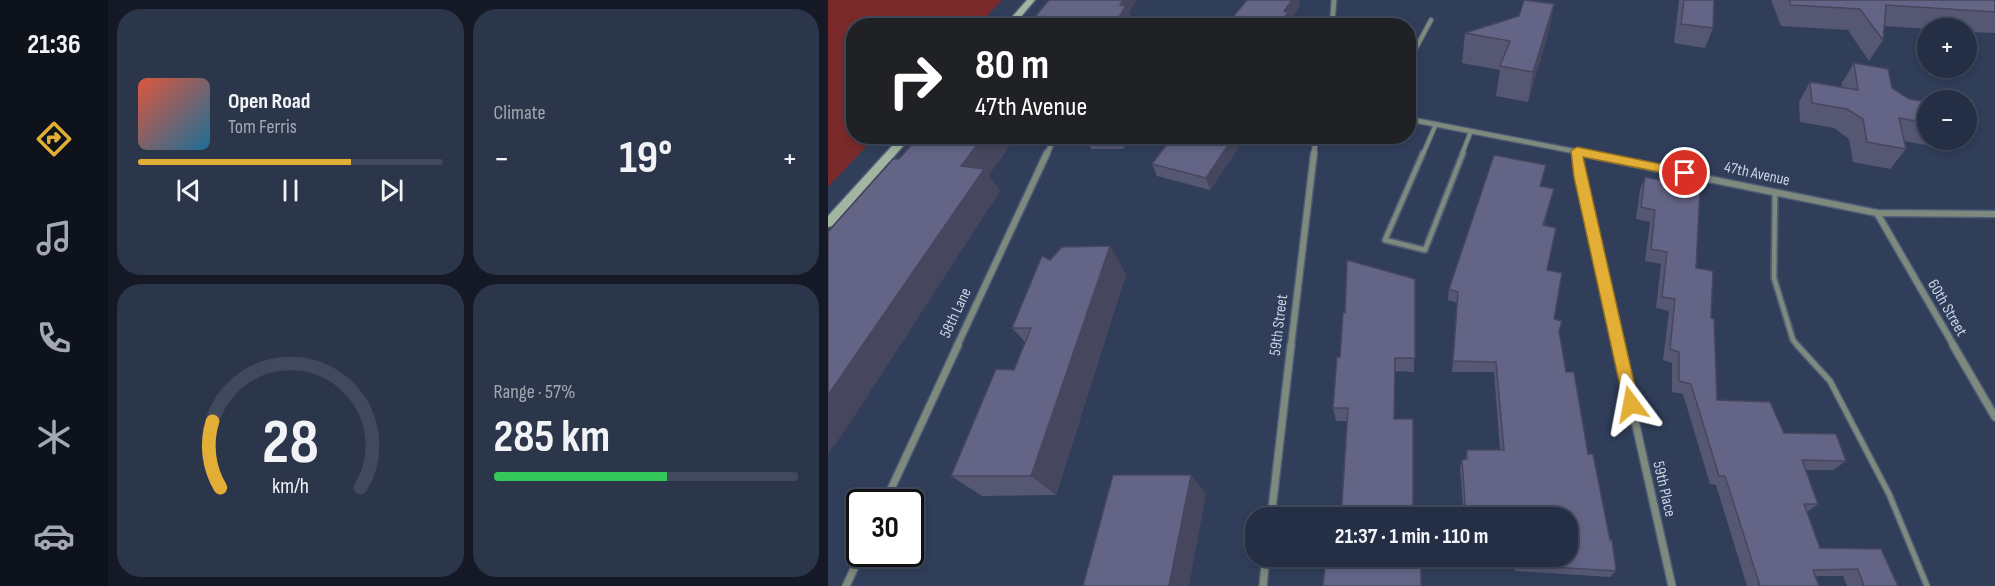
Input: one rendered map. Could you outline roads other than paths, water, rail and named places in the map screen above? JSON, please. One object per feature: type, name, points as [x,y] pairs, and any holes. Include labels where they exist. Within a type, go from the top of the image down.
[{"type":"main road","points":[[1015,18],[1031,0]]},
{"type":"main road","points":[[828,223],[900,144]]},
{"type":"street","points":[[1333,18],[1335,0]]},
{"type":"street","name":"47th Avenue","points":[[1416,120],[1877,213],[1995,213]]},
{"type":"street","name":"58th Lane","points":[[891,489],[1051,144]]},
{"type":"street","name":"59th Street","points":[[1272,507],[1315,144]]},
{"type":"street","name":"59th Place","points":[[1577,151],[1580,177],[1672,586]]},
{"type":"street","name":"60th Street","points":[[1877,213],[1995,417]]},
{"type":"street","points":[[846,586],[855,567]]},
{"type":"street","points":[[1263,586],[1265,567]]},
{"type":"lane","points":[[1416,48],[1431,20]]},
{"type":"lane","points":[[1436,124],[1386,240],[1425,250],[1471,131]]},
{"type":"lane","points":[[1775,192],[1774,278],[1793,340],[1830,381],[1889,494],[1927,586]]}]
